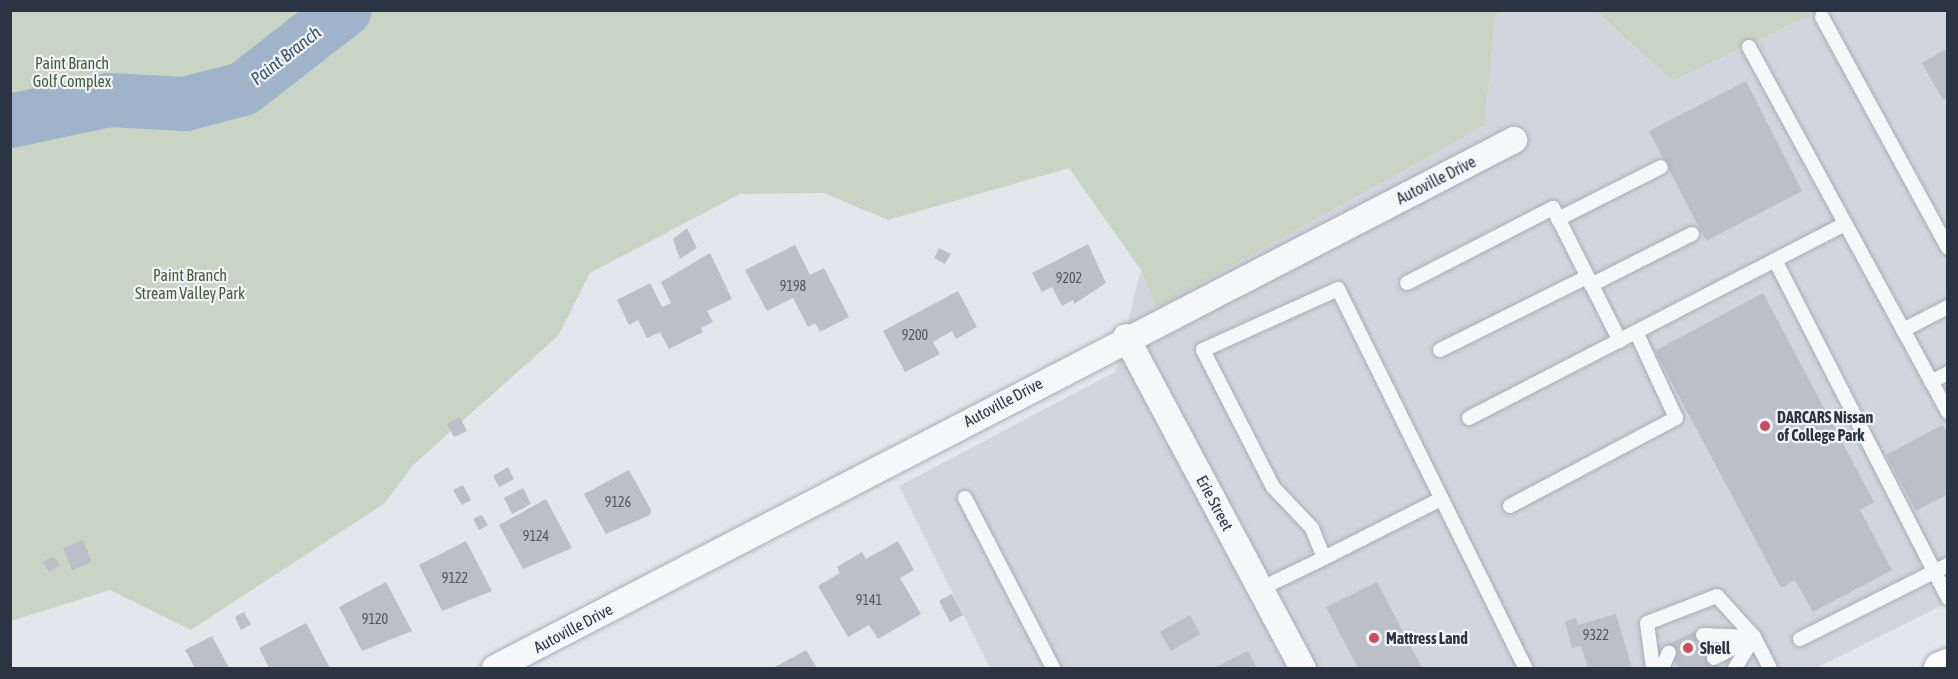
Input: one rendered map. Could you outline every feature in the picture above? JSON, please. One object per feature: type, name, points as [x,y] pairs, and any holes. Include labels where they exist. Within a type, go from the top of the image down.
[{"type":"main road","points":[[1940,669],[1947,665]]},
{"type":"street","name":"Autoville Drive","points":[[495,669],[1126,337],[1514,140]]},
{"type":"street","name":"Erie Street","points":[[1126,337],[1303,669]]},
{"type":"lane","points":[[1822,17],[1947,248]]},
{"type":"lane","points":[[1749,47],[1947,412]]},
{"type":"lane","points":[[1558,219],[1661,167]]},
{"type":"lane","points":[[1407,283],[1553,208],[1620,341]]},
{"type":"lane","points":[[1469,418],[1845,224]]},
{"type":"lane","points":[[1440,350],[1692,234]]},
{"type":"lane","points":[[1775,260],[1947,598]]},
{"type":"lane","points":[[1324,558],[1311,528],[1273,487],[1203,350],[1338,290],[1525,669]]},
{"type":"lane","points":[[1903,330],[1947,307]]},
{"type":"lane","points":[[1509,506],[1676,418],[1636,332]]},
{"type":"lane","points":[[1931,382],[1947,373]]},
{"type":"lane","points":[[965,498],[1053,669]]},
{"type":"lane","points":[[1260,589],[1441,499]]},
{"type":"lane","points":[[1800,639],[1947,565]]},
{"type":"lane","points":[[1653,669],[1647,624],[1717,596],[1755,638],[1770,669]]},
{"type":"lane","points":[[1703,635],[1755,638]]},
{"type":"lane","points":[[1714,658],[1755,638]]},
{"type":"lane","points":[[1735,669],[1755,638]]},
{"type":"lane","points":[[1662,669],[1669,651]]},
{"type":"shaded area","points":[[1506,11],[1596,11],[1672,81],[1820,11],[1947,11],[1947,603],[1816,668],[990,668],[899,486],[1115,372],[1141,270],[1157,308],[1485,125],[1495,17]]},
{"type":"green space","points":[[11,11],[1506,11],[1495,17],[1485,125],[1157,308],[1141,270],[1069,168],[888,220],[824,193],[740,194],[590,273],[558,336],[413,465],[385,503],[191,630],[110,590],[11,621]]},
{"type":"green space","points":[[1596,11],[1820,11],[1672,81]]},
{"type":"building","points":[[1946,49],[1948,97],[1943,100],[1922,63]]},
{"type":"building","points":[[1746,81],[1802,191],[1706,241],[1649,131]]},
{"type":"building","points":[[687,228],[697,248],[680,259],[673,239]]},
{"type":"building","points":[[1088,244],[1106,283],[1074,304],[1073,300],[1062,306],[1052,287],[1042,292],[1032,273]]},
{"type":"building","points":[[795,245],[810,275],[824,268],[849,317],[820,332],[815,323],[808,327],[793,298],[767,311],[745,270]]},
{"type":"building","points":[[939,248],[951,254],[945,264],[934,258]]},
{"type":"building","points":[[710,253],[732,299],[707,311],[713,322],[701,328],[703,332],[669,349],[660,332],[647,338],[638,320],[629,325],[617,300],[650,283],[662,307],[671,303],[661,282]]},
{"type":"building","points":[[958,291],[977,327],[956,339],[952,331],[933,342],[940,354],[905,372],[883,331]]},
{"type":"building","name":"DARCARS Nissan of College Park","points":[[1763,293],[1874,502],[1860,510],[1892,570],[1813,612],[1795,580],[1781,588],[1655,351]]},
{"type":"building","points":[[460,417],[467,431],[454,437],[447,424]]},
{"type":"building","points":[[1942,425],[1948,434],[1948,494],[1916,511],[1886,455]]},
{"type":"building","points":[[508,467],[514,479],[499,487],[493,476]]},
{"type":"building","points":[[629,470],[651,510],[650,515],[606,534],[584,494]]},
{"type":"building","points":[[463,485],[471,500],[462,505],[453,490]]},
{"type":"building","points":[[523,488],[531,504],[512,514],[504,498]]},
{"type":"building","points":[[546,499],[572,548],[523,569],[499,525]]},
{"type":"building","points":[[482,515],[488,525],[479,530],[473,519]]},
{"type":"building","points":[[83,540],[92,562],[72,570],[63,548]]},
{"type":"building","points":[[466,541],[492,591],[442,611],[419,565]]},
{"type":"building","points":[[898,541],[914,570],[900,578],[921,614],[878,639],[869,625],[848,637],[818,586],[840,573],[837,567],[862,552],[866,559]]},
{"type":"building","points":[[53,556],[60,565],[49,572],[43,562]]},
{"type":"building","points":[[386,582],[412,631],[362,651],[339,607]]},
{"type":"building","name":"Mattress Land","points":[[1377,582],[1422,668],[1358,668],[1326,607]]},
{"type":"building","points":[[952,594],[963,615],[950,622],[939,601]]},
{"type":"building","points":[[244,612],[251,624],[241,630],[235,617]]},
{"type":"building","points":[[1616,614],[1632,668],[1588,668],[1581,646],[1572,648],[1565,621],[1576,618],[1578,625]]},
{"type":"building","points":[[1190,615],[1200,634],[1171,651],[1160,632]]},
{"type":"building","points":[[306,623],[330,668],[269,668],[259,648]]},
{"type":"building","name":"Shell","points":[[1700,629],[1719,668],[1678,668],[1666,645]]},
{"type":"building","points":[[212,636],[229,668],[195,668],[185,650]]},
{"type":"building","points":[[806,650],[817,668],[773,668]]},
{"type":"building","points":[[1248,651],[1257,668],[1214,668]]},
{"type":"waterway","name":"Paint Branch","points":[[10,121],[109,100],[185,104],[243,89],[345,10]]},
{"type":"place","name":"DARCARS Nissan of College Park","points":[[1765,426]]},
{"type":"place","name":"Mattress Land","points":[[1374,638]]},
{"type":"place","name":"Shell","points":[[1688,648]]},
{"type":"park label","name":"Paint Branch Golf Complex","points":[[72,72]]},
{"type":"park label","name":"Paint Branch Stream Valley Park","points":[[190,284]]}]
